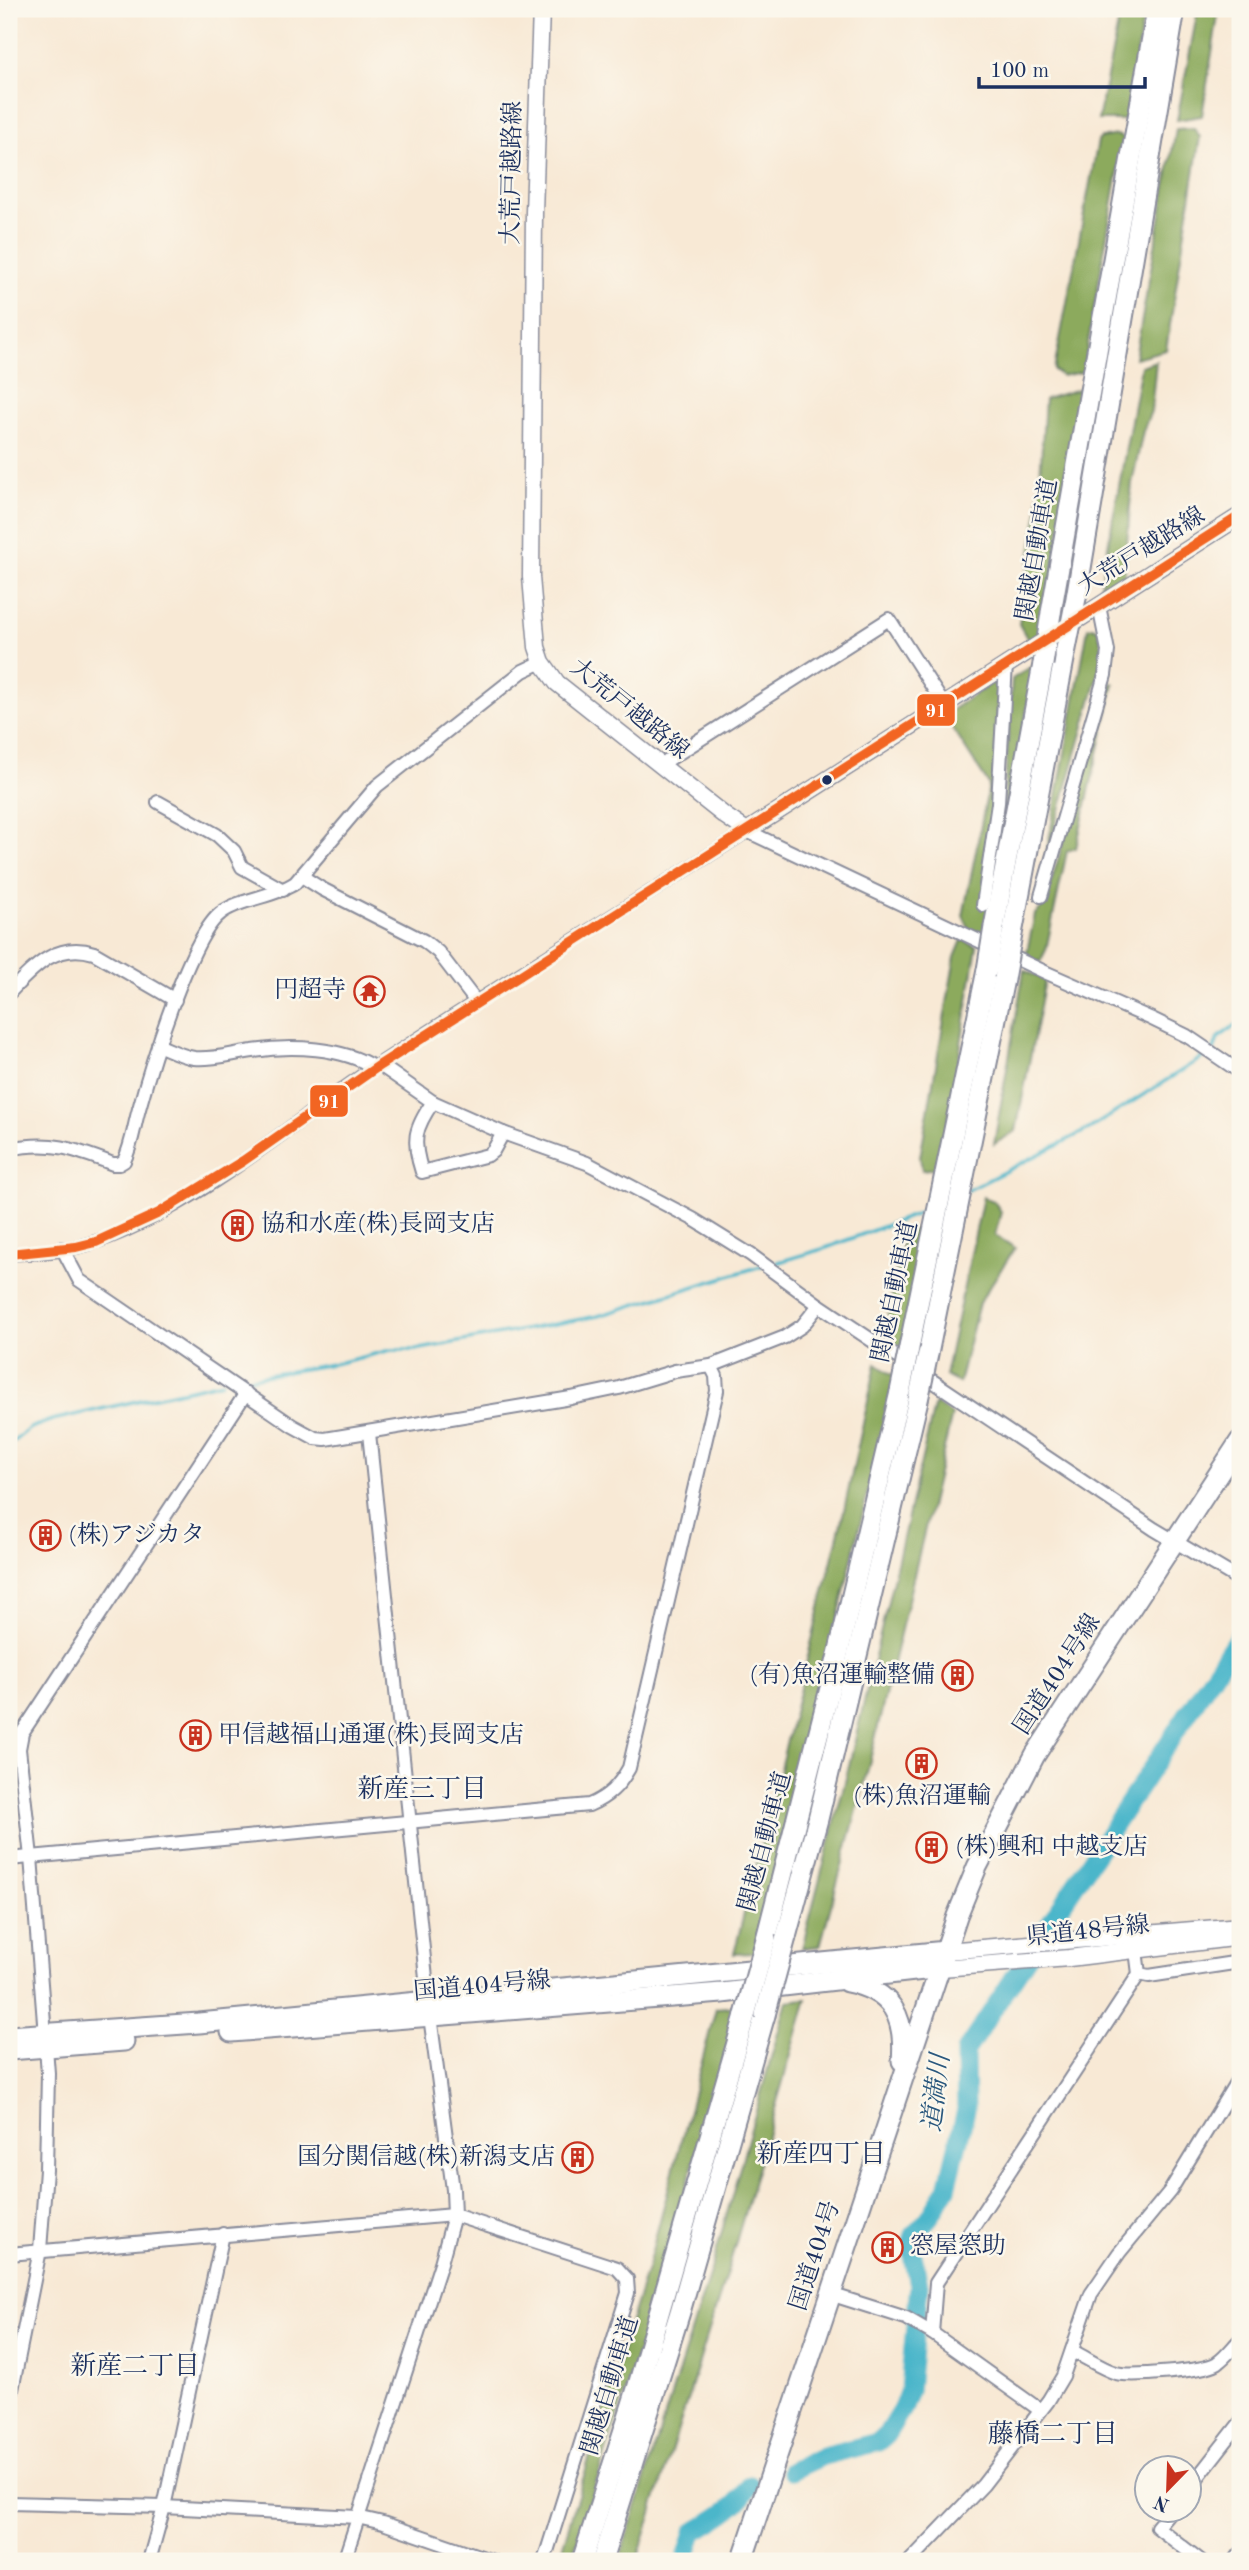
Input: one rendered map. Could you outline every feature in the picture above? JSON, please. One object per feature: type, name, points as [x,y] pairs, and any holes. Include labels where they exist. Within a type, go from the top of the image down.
[{"type":"highway","name":"関越自動車道","points":[[582,2561],[637,2389],[745,2015],[834,1670],[909,1396],[928,1354],[971,1141],[1051,613],[1157,9]]},
{"type":"highway","name":"関越自動車道","points":[[1003,930],[1076,598],[1175,9]]},
{"type":"highway","name":"関越自動車道","points":[[602,2561],[687,2289],[818,1819],[909,1396],[910,1343],[936,1217],[995,974]]},
{"type":"highway","name":"国道404号線","points":[[943,1959],[977,1867],[1035,1755],[1240,1441]]},
{"type":"highway","name":"国道404号線","points":[[429,2008],[722,1993],[833,1980],[943,1959]]},
{"type":"highway","name":"国道404号線","points":[[9,2050],[46,2040],[429,2008],[943,1959]]},
{"type":"highway","name":"国道404号","points":[[741,2561],[943,1959]]},
{"type":"highway","points":[[833,1980],[863,1986],[878,1993],[893,2007],[903,2034],[900,2086]]},
{"type":"highway","name":"国道404号線","points":[[9,2036],[46,2040]]},
{"type":"main road","name":"大荒戸越路線","points":[[541,9],[534,199],[531,577],[533,619],[542,662],[557,683],[747,831],[1240,516]]},
{"type":"main road","points":[[943,1959],[1240,1926]]},
{"type":"main road","name":"県道48号線","points":[[943,1959],[1136,1950],[1240,1937]]},
{"type":"street","points":[[1041,896],[1105,675],[1108,651],[1099,606]]},
{"type":"street","points":[[660,765],[889,619],[944,705]]},
{"type":"street","points":[[9,1149],[31,1144],[57,1145],[72,1147],[113,1164],[124,1161],[158,1045],[193,955],[215,918],[233,906],[283,890],[303,877],[377,786],[523,671],[542,662]]},
{"type":"street","points":[[983,905],[998,803],[1006,664]]},
{"type":"street","points":[[158,802],[217,835],[234,851],[242,867],[283,890]]},
{"type":"street","points":[[9,1254],[96,1242],[159,1213],[243,1161],[377,1066],[747,831],[1046,973],[1187,1036],[1240,1072]]},
{"type":"street","points":[[303,877],[438,951],[477,1003]]},
{"type":"street","points":[[9,993],[47,957],[65,950],[83,950],[94,953],[175,1000]]},
{"type":"street","points":[[158,1045],[193,1058],[277,1048],[308,1049],[355,1058],[377,1066],[433,1102],[503,1133],[587,1164],[650,1195],[751,1255],[819,1305],[1173,1541],[1240,1580]]},
{"type":"street","points":[[433,1102],[418,1124],[416,1135],[416,1155],[422,1172],[488,1155],[494,1151],[503,1133]]},
{"type":"street","points":[[62,1248],[79,1280],[293,1426],[315,1438],[325,1439],[571,1398],[619,1388],[675,1371],[712,1366],[785,1337],[802,1326],[819,1305]]},
{"type":"street","points":[[9,1859],[589,1805],[603,1799],[621,1782],[629,1768],[717,1391],[712,1366]]},
{"type":"street","points":[[9,2404],[40,2250],[46,2170],[48,2073],[31,1857],[19,1749],[22,1733],[246,1393]]},
{"type":"street","points":[[344,2561],[441,2263],[454,2215],[429,2008],[369,1433]]},
{"type":"street","points":[[9,1725],[22,1733]]},
{"type":"street","points":[[932,2333],[936,2283],[1139,1974],[1136,1950]]},
{"type":"street","points":[[1139,1974],[1149,1976],[1240,1962]]},
{"type":"street","points":[[910,2561],[983,2485],[1041,2410],[1063,2376],[1091,2294],[1119,2253],[1170,2191],[1240,2076]]},
{"type":"street","points":[[9,2253],[454,2215],[617,2268],[627,2279],[628,2293],[544,2561]]},
{"type":"street","points":[[149,2561],[164,2507],[223,2234]]},
{"type":"street","points":[[830,2294],[905,2318],[932,2333],[1041,2410]]},
{"type":"street","points":[[1072,2351],[1116,2373],[1151,2373],[1208,2367],[1219,2362],[1240,2340]]},
{"type":"street","points":[[1204,2468],[1240,2423]]},
{"type":"street","points":[[9,2503],[164,2507],[357,2517],[383,2523],[469,2558],[494,2561]]},
{"type":"street","points":[[1160,2524],[1157,2527],[1201,2561]]},
{"type":"street","points":[[1235,2561],[1240,2554]]},
{"type":"green space","points":[[1121,9],[1145,9],[1125,120],[1098,120]]},
{"type":"green space","points":[[1198,9],[1219,9],[1202,116],[1177,120]]},
{"type":"green space","points":[[1194,128],[1200,137],[1166,350],[1135,358],[1176,129]]},
{"type":"green space","points":[[1116,135],[1124,138],[1083,372],[1062,376],[1054,370],[1098,141]]},
{"type":"green space","points":[[1156,361],[1151,411],[1143,431],[1132,483],[1124,579],[1099,595],[1141,366]]},
{"type":"green space","points":[[1086,387],[1042,632],[1028,640],[1019,624],[1038,510],[1045,399]]},
{"type":"green space","points":[[1088,628],[1098,629],[1104,656],[1044,866]]},
{"type":"green space","points":[[1035,664],[1000,859],[1012,679]]},
{"type":"green space","points":[[995,681],[1000,691],[989,906],[983,934],[969,929],[963,916],[989,785],[951,726],[947,713]]},
{"type":"green space","points":[[1111,683],[1114,684],[1076,848],[1067,851],[1046,950],[1040,962],[1026,956],[1035,914],[1044,906]]},
{"type":"green space","points":[[962,940],[977,946],[941,1167],[922,1170],[920,1157],[955,957]]},
{"type":"green space","points":[[1024,970],[1045,980],[1016,1131],[994,1144]]},
{"type":"green space","points":[[983,1197],[994,1201],[1001,1212],[995,1235],[1015,1248],[979,1303],[959,1383],[945,1376]]},
{"type":"green space","points":[[929,1223],[902,1347],[884,1335],[904,1233]]},
{"type":"green space","points":[[876,1364],[895,1377],[803,1765],[753,1953],[734,1954],[843,1515]]},
{"type":"green space","points":[[935,1403],[952,1415],[865,1781],[820,1946],[802,1948],[846,1778]]},
{"type":"green space","points":[[807,1999],[729,2266],[637,2561],[619,2561],[713,2263],[787,2001]]},
{"type":"green space","points":[[739,2006],[645,2331],[571,2561],[558,2561],[649,2262],[716,2008]]},
{"type":"waterway","points":[[1214,1050],[1218,1038],[1240,1022]]},
{"type":"waterway","points":[[968,1190],[1089,1129],[1208,1054]]},
{"type":"waterway","points":[[772,1264],[826,1248],[930,1209]]},
{"type":"waterway","points":[[233,1381],[338,1363],[391,1350],[415,1350],[598,1316],[761,1266]]},
{"type":"waterway","points":[[9,1445],[30,1428],[52,1420],[222,1382]]},
{"type":"waterway","name":"道満川","points":[[791,2471],[823,2456],[878,2442],[886,2435],[902,2409],[909,2390],[919,2285],[911,2245],[914,2235],[929,2218],[947,2188],[966,2110],[965,2052],[1240,1634]]},
{"type":"waterway","name":"道満川","points":[[685,2561],[694,2532],[733,2507],[750,2485]]},
{"type":"transit line","name":"91","points":[[9,1254],[76,1247],[96,1242],[159,1213],[243,1161],[380,1065],[1240,516]]},
{"type":"place","name":"円超寺","points":[[369,991]]},
{"type":"place","name":"協和水産(株)長岡支店","points":[[238,1225]]},
{"type":"place","name":"(株)アジカタ","points":[[45,1536]]},
{"type":"place","name":"(有)魚沼運輸整備","points":[[958,1676]]},
{"type":"place","name":"甲信越福山通運(株)長岡支店","points":[[195,1736]]},
{"type":"place","name":"(株)魚沼運輸","points":[[922,1763]]},
{"type":"place","name":"(株)興和 中越支店","points":[[932,1848]]},
{"type":"place","name":"国分関信越(株)新潟支店","points":[[578,2158]]},
{"type":"place","name":"窓屋窓助","points":[[887,2247]]},
{"type":"district","name":"新産三丁目","points":[[422,1790]]},
{"type":"district","name":"新産四丁目","points":[[821,2155]]},
{"type":"district","name":"新産二丁目","points":[[135,2367]]},
{"type":"district","name":"藤橋二丁目","points":[[1053,2435]]}]
